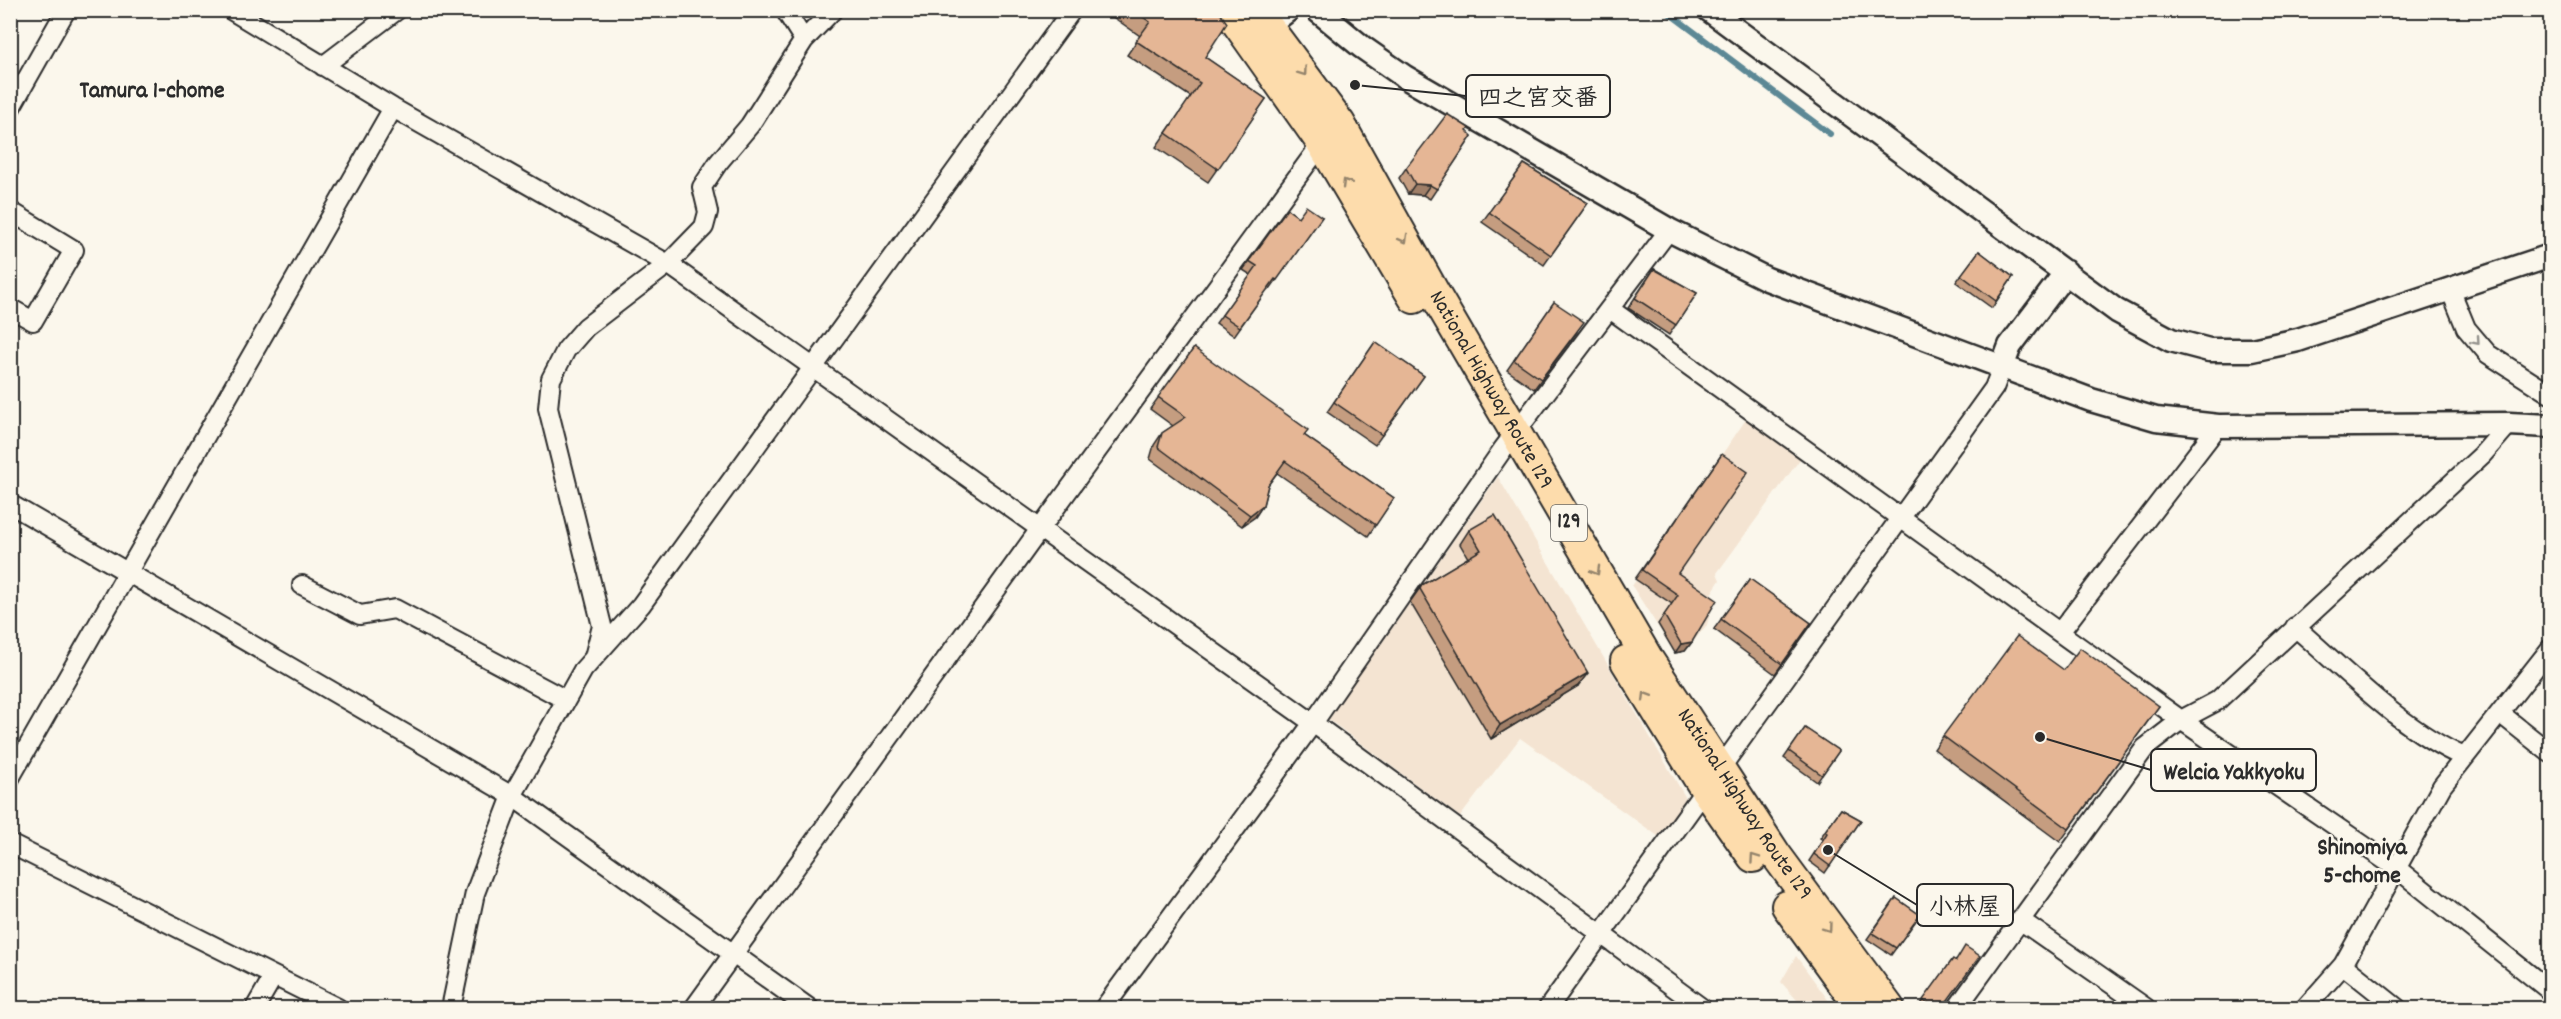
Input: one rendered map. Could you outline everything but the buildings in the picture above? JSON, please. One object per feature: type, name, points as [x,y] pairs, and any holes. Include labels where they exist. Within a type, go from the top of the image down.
[{"type":"highway","name":"National Highway Route 129","points":[[1228,10],[1265,22],[1340,124],[1437,298],[1509,441]]},
{"type":"highway","name":"National Highway Route 129","points":[[1265,22],[1322,143],[1649,661],[1713,780],[1861,1008]]},
{"type":"highway","name":"National Highway Route 129","points":[[1713,780],[1776,855],[1889,1008]]},
{"type":"street","points":[[10,109],[66,10]]},
{"type":"street","points":[[231,10],[393,108],[668,264],[1313,723],[1702,1008]]},
{"type":"street","points":[[323,66],[397,10]]},
{"type":"street","points":[[785,10],[804,40]]},
{"type":"street","points":[[594,659],[602,626],[548,408],[551,379],[566,350],[586,327],[668,264],[704,227],[708,212],[702,187],[718,163],[750,125],[804,40],[833,10]]},
{"type":"street","points":[[451,1008],[476,893],[512,795],[583,670],[641,605],[1072,10]]},
{"type":"street","points":[[1317,10],[1362,48],[1405,77],[1670,230],[1767,279],[2123,410],[2156,419],[2218,426],[2509,424],[2550,426]]},
{"type":"street","points":[[1709,10],[2117,311],[2172,340],[2209,350],[2252,350],[2298,340],[2550,255]]},
{"type":"street","points":[[10,778],[393,108]]},
{"type":"street","points":[[694,1008],[1322,143]]},
{"type":"street","points":[[10,211],[74,250],[33,321],[10,308]]},
{"type":"street","points":[[1104,1008],[1313,723],[1509,441],[1670,230]]},
{"type":"street","points":[[1548,1008],[1994,388],[2010,346],[2066,272]]},
{"type":"street","points":[[2450,289],[2466,328],[2488,354],[2550,394]]},
{"type":"street","points":[[1610,309],[2181,720],[2395,867],[2550,991]]},
{"type":"street","points":[[1957,1008],[2145,748],[2181,720],[2217,701],[2482,455],[2509,424]]},
{"type":"street","points":[[2060,632],[2218,426]]},
{"type":"street","points":[[10,504],[512,795],[733,956],[809,1008]]},
{"type":"street","points":[[302,585],[360,615],[395,609],[566,700]]},
{"type":"street","points":[[2295,627],[2401,718],[2440,747],[2464,757]]},
{"type":"street","points":[[2305,1008],[2343,965],[2395,867],[2442,786],[2550,649]]},
{"type":"street","points":[[2501,714],[2550,753]]},
{"type":"street","points":[[10,844],[338,1008]]},
{"type":"street","points":[[2020,920],[2146,1008]]},
{"type":"street","points":[[2343,965],[2397,1008]]},
{"type":"street","points":[[255,1008],[273,977]]},
{"type":"shaded area","points":[[1749,415],[1803,455],[1717,573],[1720,580],[1704,605],[1711,610],[1707,625],[1685,651],[1675,653],[1632,586]]},
{"type":"shaded area","points":[[1498,477],[1687,800],[1658,836],[1520,738],[1460,817],[1328,719]]},
{"type":"shaded area","points":[[1796,956],[1834,1008],[1804,1008],[1781,982]]},
{"type":"waterway","points":[[1665,10],[1830,134]]},
{"type":"place","name":"四之宮交番","points":[[1355,85]]},
{"type":"place","name":"Welcia Yakkyoku","points":[[2040,737]]},
{"type":"place","name":"小林屋","points":[[1828,850]]},
{"type":"district","name":"Tamura 1-chome","points":[[152,92]]},
{"type":"district","name":"Shinomiya 5-chome","points":[[2362,863]]}]
